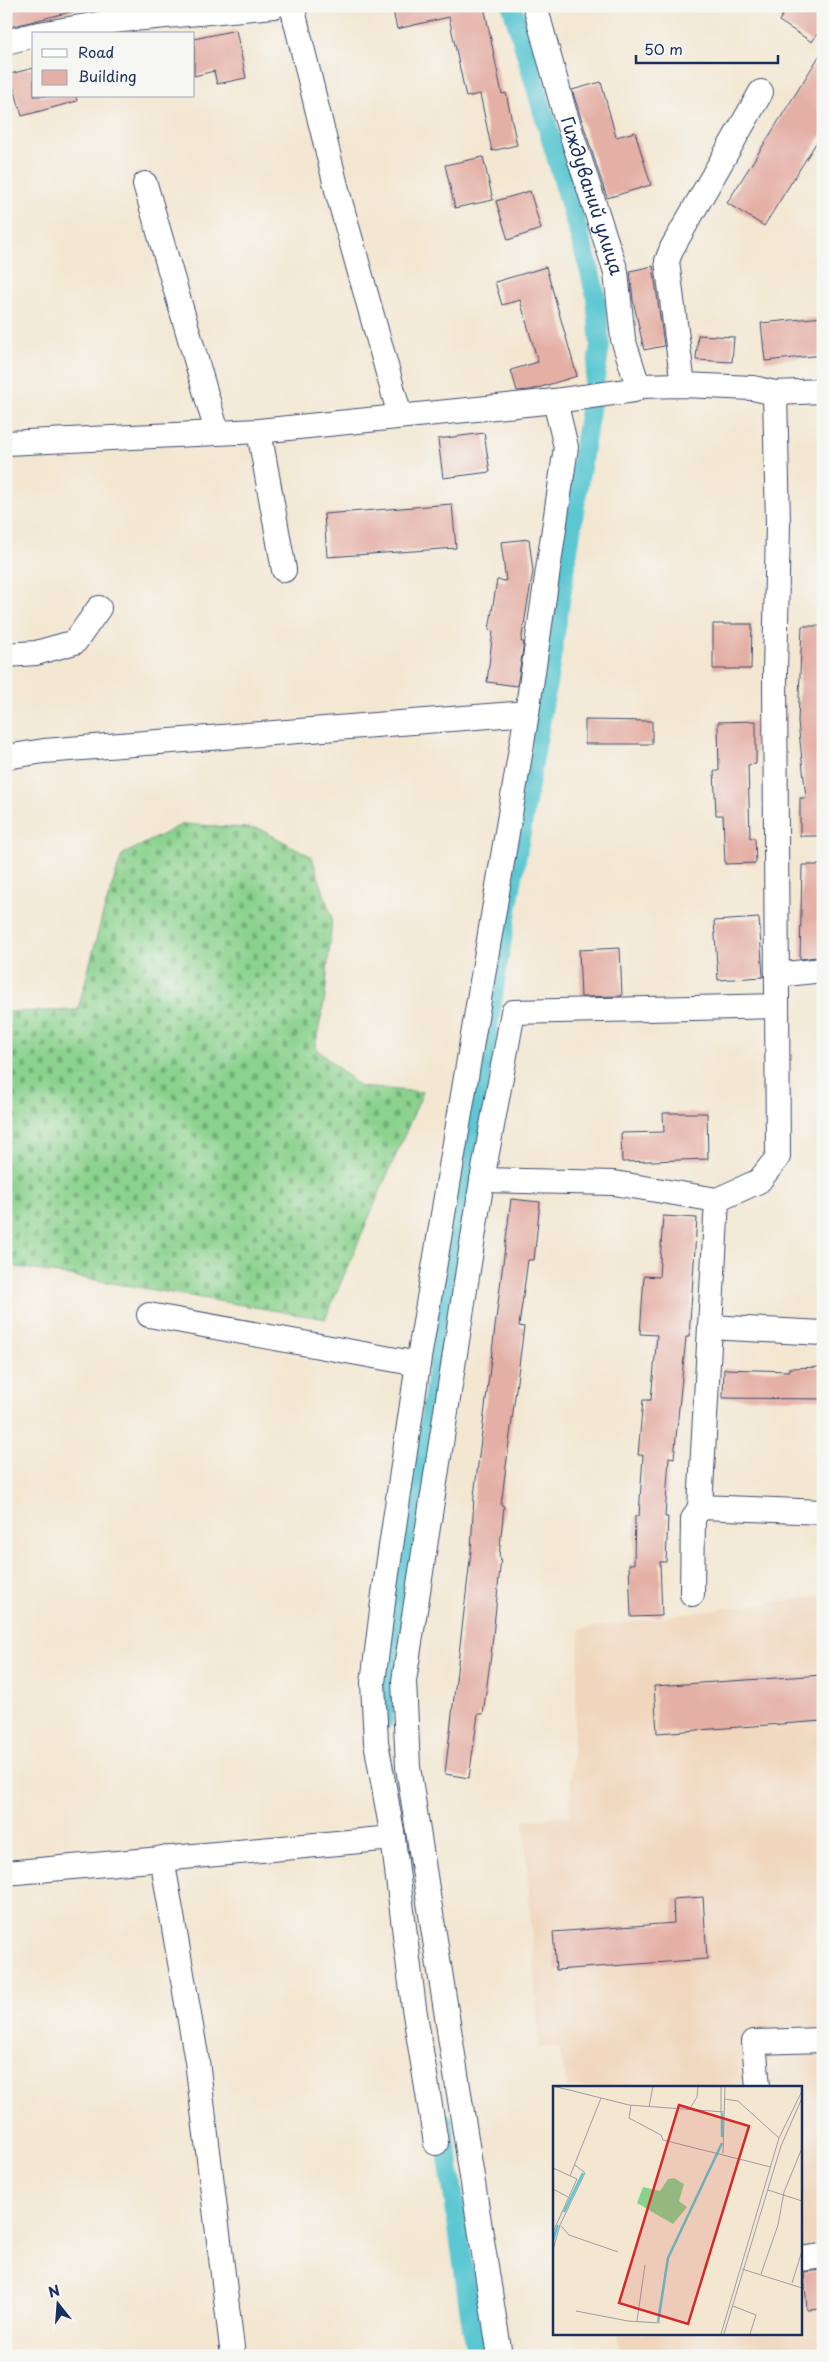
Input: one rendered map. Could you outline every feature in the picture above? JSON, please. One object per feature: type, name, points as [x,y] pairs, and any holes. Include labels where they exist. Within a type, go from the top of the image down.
[{"type":"street","points":[[47,32],[124,13],[274,6]]},
{"type":"street","points":[[292,6],[338,194],[400,416]]},
{"type":"street","name":"Гиждуваний улица","points":[[535,6],[564,111],[616,272],[623,339],[636,388]]},
{"type":"street","points":[[6,42],[32,36]]},
{"type":"street","points":[[683,385],[667,262],[672,248],[761,92]]},
{"type":"street","points":[[144,184],[217,432]]},
{"type":"street","points":[[6,443],[259,431],[555,402],[636,388],[683,385],[753,388],[775,393],[823,390]]},
{"type":"street","points":[[482,1180],[614,1183],[717,1200],[760,1181],[778,1157],[775,674],[778,524],[775,393]]},
{"type":"street","points":[[436,2143],[414,2008],[393,1838],[376,1742],[374,1683],[384,1594],[418,1364],[527,712],[566,447],[555,402]]},
{"type":"street","points":[[259,431],[284,570]]},
{"type":"street","points":[[6,655],[36,653],[76,642],[99,608]]},
{"type":"street","points":[[6,756],[527,712]]},
{"type":"street","points":[[777,975],[823,970]]},
{"type":"street","points":[[500,2356],[408,1766],[404,1681],[482,1180],[513,1012],[776,1006]]},
{"type":"street","points":[[692,1594],[693,1519],[700,1507],[717,1200]]},
{"type":"street","points":[[149,1315],[418,1364]]},
{"type":"street","points":[[710,1327],[823,1333]]},
{"type":"street","points":[[700,1507],[823,1512]]},
{"type":"street","points":[[6,1873],[393,1838]]},
{"type":"street","points":[[162,1858],[197,2061],[233,2356]]},
{"type":"street","points":[[758,2086],[754,2042],[823,2040]]},
{"type":"street","points":[[802,2259],[823,2256]]},
{"type":"shaded area","points":[[823,1595],[823,2356],[621,2356],[617,2334],[802,2334],[802,2086],[567,2086],[559,2048],[539,2046],[524,1821],[569,1815],[580,1629]]},
{"type":"green space","points":[[183,824],[260,829],[312,857],[332,918],[325,997],[315,1047],[360,1087],[423,1092],[325,1319],[6,1265],[6,1012],[78,1010],[102,917],[122,855]]},
{"type":"building","points":[[6,6],[74,6],[74,11],[6,28]]},
{"type":"building","points":[[392,6],[484,6],[502,94],[506,93],[517,145],[492,151],[480,94],[466,97],[449,17],[397,29]]},
{"type":"building","points":[[788,6],[823,6],[823,25],[812,42],[779,21]]},
{"type":"building","points":[[236,30],[246,78],[217,84],[214,71],[195,76],[195,39]]},
{"type":"building","points":[[823,50],[823,132],[764,226],[727,203]]},
{"type":"building","points":[[32,68],[32,98],[76,98],[77,101],[22,116],[10,74]]},
{"type":"building","points":[[601,82],[616,137],[635,132],[651,185],[607,198],[572,90]]},
{"type":"building","points":[[483,157],[493,200],[455,208],[445,165]]},
{"type":"building","points":[[530,191],[541,229],[508,240],[496,201]]},
{"type":"building","points":[[653,266],[664,346],[644,350],[633,300],[630,271]]},
{"type":"building","points":[[546,267],[577,376],[531,390],[517,391],[511,370],[538,362],[520,300],[502,305],[495,282]]},
{"type":"building","points":[[823,317],[823,355],[765,361],[761,323]]},
{"type":"building","points":[[698,335],[734,337],[732,362],[696,360]]},
{"type":"building","points":[[484,433],[490,472],[443,478],[438,439]]},
{"type":"building","points":[[452,504],[456,548],[327,557],[324,514]]},
{"type":"building","points":[[529,539],[533,571],[521,642],[524,642],[517,686],[487,682],[493,631],[489,630],[497,580],[506,581],[501,542]]},
{"type":"building","points":[[713,624],[752,624],[751,669],[713,669]]},
{"type":"building","points":[[802,626],[823,626],[823,836],[800,836],[800,798],[806,798],[798,722]]},
{"type":"building","points":[[585,720],[652,721],[652,744],[585,744]]},
{"type":"building","points":[[756,721],[756,764],[748,765],[750,838],[755,838],[756,863],[725,864],[723,815],[716,815],[714,771],[719,771],[718,722]]},
{"type":"building","points":[[802,865],[823,865],[823,956],[800,959]]},
{"type":"building","points":[[759,918],[763,977],[718,980],[714,921]]},
{"type":"building","points":[[620,948],[622,996],[581,997],[579,950]]},
{"type":"building","points":[[663,1113],[707,1113],[708,1159],[622,1162],[621,1133],[664,1132]]},
{"type":"building","points":[[511,1199],[540,1202],[534,1260],[528,1260],[519,1326],[524,1327],[501,1505],[504,1506],[499,1557],[501,1558],[491,1655],[483,1714],[478,1714],[469,1778],[445,1774],[471,1551],[474,1496]]},
{"type":"building","points":[[663,1216],[697,1218],[689,1337],[686,1337],[674,1458],[669,1457],[665,1517],[668,1517],[666,1562],[660,1562],[662,1616],[631,1617],[629,1564],[634,1564],[635,1516],[639,1516],[643,1455],[638,1455],[643,1400],[651,1400],[657,1335],[640,1334],[644,1276],[659,1277]]},
{"type":"building","points":[[823,1367],[823,1399],[723,1398],[724,1369],[789,1371],[789,1368]]},
{"type":"building","points":[[823,1675],[823,1721],[657,1733],[654,1686]]},
{"type":"building","points":[[703,1897],[707,1959],[556,1970],[553,1932],[674,1923],[673,1899]]},
{"type":"building","points":[[823,2270],[823,2309],[807,2310],[804,2272]]},
{"type":"waterway","points":[[383,1720],[395,1600],[431,1413],[498,962],[548,678],[600,346],[596,298],[590,272],[512,6]]},
{"type":"waterway","points":[[443,2122],[476,2356]]}]
